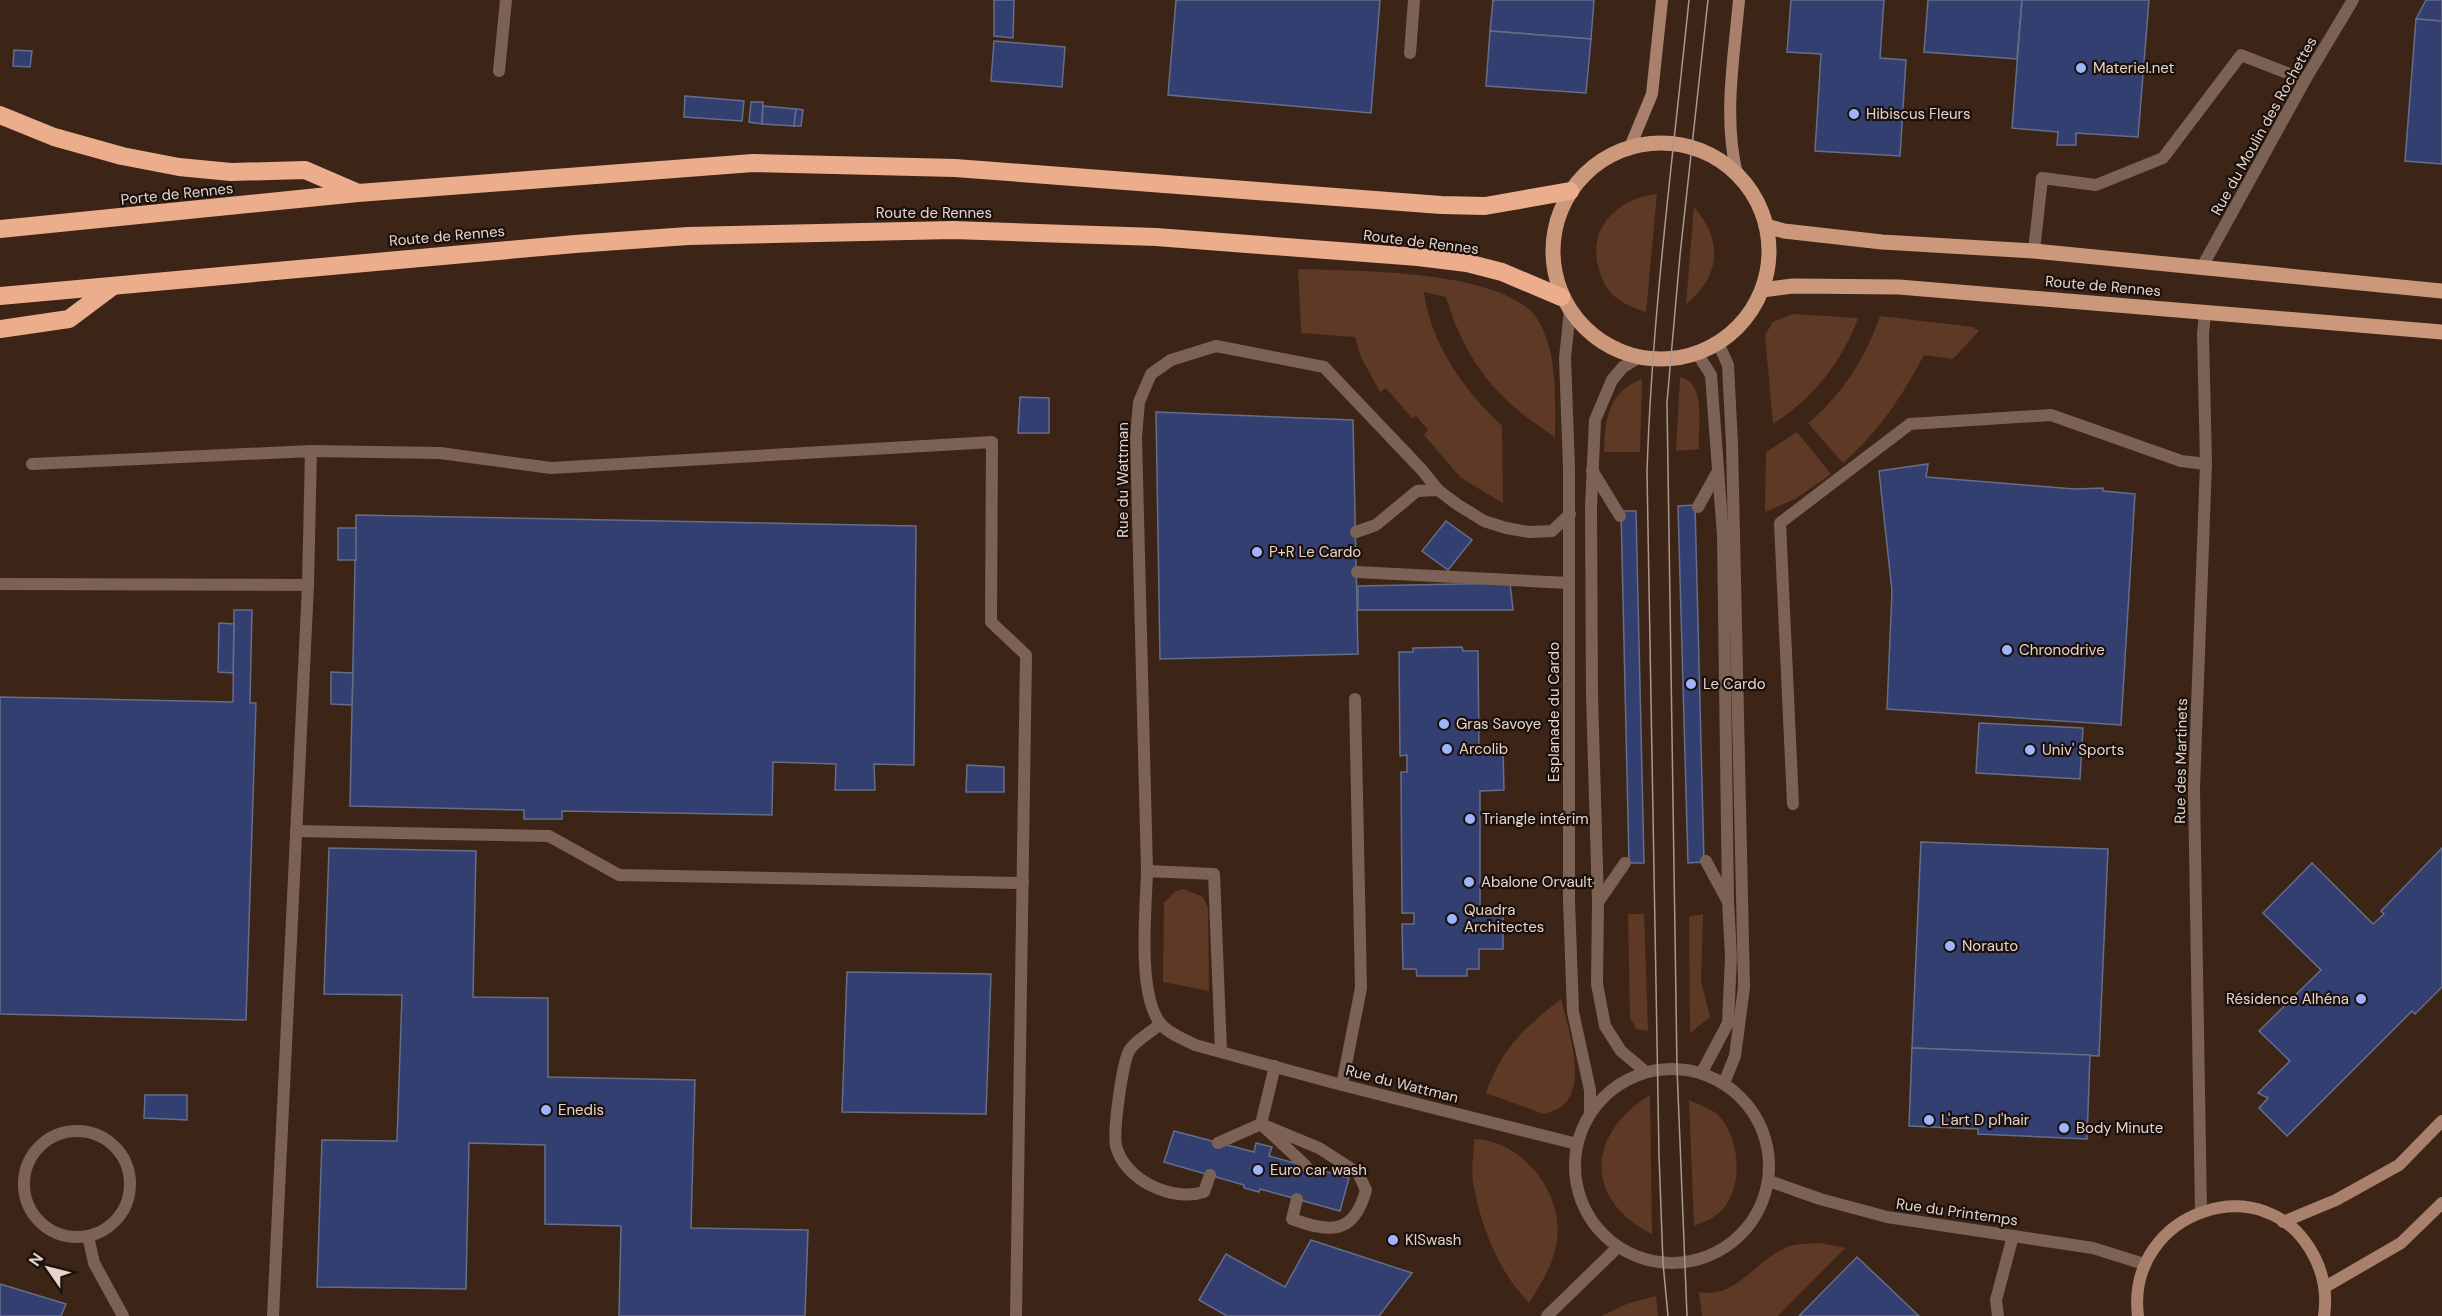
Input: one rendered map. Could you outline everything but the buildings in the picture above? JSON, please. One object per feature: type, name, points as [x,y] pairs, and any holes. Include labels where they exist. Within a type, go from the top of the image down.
[{"type":"highway","points":[[0,115],[54,137],[122,156],[180,167],[231,172],[305,170],[358,193],[672,167],[796,162],[955,168],[1441,205],[1485,206],[1570,191]]},
{"type":"highway","name":"Porte de Rennes","points":[[0,229],[358,193]]},
{"type":"highway","name":"Route de Rennes","points":[[113,286],[301,267],[688,236],[834,231],[976,231],[1156,237],[1418,256],[1467,263],[1502,272],[1565,304]]},
{"type":"highway","points":[[0,296],[113,286]]},
{"type":"highway","points":[[0,329],[69,319],[113,286]]},
{"type":"main road","points":[[1630,147],[1652,94],[1662,0]]},
{"type":"main road","points":[[1737,174],[1732,152],[1730,106],[1739,0]]},
{"type":"main road","points":[[1659,142],[1692,147],[1709,153],[1737,174],[1760,206],[1766,226],[1768,258],[1762,290],[1751,311],[1736,329],[1718,343],[1697,353],[1671,359],[1638,358],[1618,351],[1599,341],[1583,327],[1565,304],[1553,267],[1552,240],[1559,214],[1570,191],[1600,162],[1630,147],[1659,142]]},
{"type":"main road","name":"Route de Rennes","points":[[1766,226],[1784,231],[1882,242],[2034,251],[2442,291]]},
{"type":"main road","name":"Route de Rennes","points":[[1762,290],[1793,286],[1899,287],[2442,332]]},
{"type":"main road","points":[[2283,1221],[2336,1200],[2399,1165],[2442,1121]]},
{"type":"main road","points":[[2325,1287],[2401,1243],[2442,1203]]},
{"type":"main road","points":[[2138,1316],[2138,1282],[2144,1264],[2167,1231],[2201,1211],[2222,1207],[2243,1207],[2264,1212],[2283,1221],[2311,1249],[2325,1287],[2324,1316]]},
{"type":"street","points":[[499,71],[506,0]]},
{"type":"street","points":[[1410,53],[1414,0]]},
{"type":"street","name":"Rue du Moulin des Rochettes","points":[[2202,267],[2305,80],[2353,0]]},
{"type":"street","points":[[2034,251],[2042,178],[2096,185],[2163,158],[2241,55],[2305,80]]},
{"type":"street","name":"Esplanade du Cardo","points":[[1565,304],[1564,358],[1570,514],[1569,901],[1573,1012],[1590,1090],[1590,1112]]},
{"type":"street","name":"Rue des Martinets","points":[[2201,1211],[2194,788],[2206,464],[2203,334],[2205,313]]},
{"type":"street","points":[[1718,343],[1728,365],[1732,444],[1744,987],[1735,1056],[1724,1083]]},
{"type":"street","name":"Rue du Wattman","points":[[1570,514],[1552,531],[1529,532],[1484,521],[1438,490],[1422,470],[1324,368],[1216,346],[1171,360],[1151,374],[1139,402],[1136,437],[1147,871],[1146,981],[1149,1002],[1160,1024],[1195,1045],[1342,1085],[1577,1144]]},
{"type":"street","points":[[1697,353],[1711,375],[1723,536],[1728,901],[1731,957],[1728,1023],[1701,1072]]},
{"type":"street","points":[[1638,358],[1623,367],[1612,380],[1595,420],[1592,469],[1592,695],[1598,902],[1597,984],[1605,1026],[1621,1051],[1646,1072]]},
{"type":"street","points":[[1793,804],[1780,524],[1910,424],[2051,415],[2181,461],[2206,464]]},
{"type":"street","points":[[32,464],[311,451],[440,453],[550,468],[992,442],[991,622],[1026,655],[1016,1316]]},
{"type":"street","points":[[273,1316],[308,585],[311,451]]},
{"type":"street","points":[[1592,469],[1620,516]]},
{"type":"street","points":[[1698,507],[1718,470]]},
{"type":"street","points":[[1356,532],[1376,525],[1417,491],[1438,490]]},
{"type":"street","points":[[1357,572],[1569,583]]},
{"type":"street","points":[[0,584],[308,585]]},
{"type":"street","points":[[1342,1085],[1361,988],[1355,699]]},
{"type":"street","points":[[296,831],[549,836],[619,875],[1023,883]]},
{"type":"street","points":[[1706,861],[1728,901]]},
{"type":"street","points":[[1598,902],[1625,863]]},
{"type":"street","points":[[1147,871],[1214,874],[1221,1051]]},
{"type":"street","points":[[1160,1024],[1129,1050],[1116,1109],[1116,1146],[1128,1170],[1153,1187],[1189,1197],[1204,1192],[1210,1175]]},
{"type":"street","points":[[1261,1124],[1275,1066]]},
{"type":"street","points":[[1677,1068],[1701,1072],[1724,1083],[1746,1101],[1761,1125],[1769,1152],[1769,1181],[1758,1211],[1740,1236],[1713,1254],[1683,1263],[1662,1263],[1639,1258],[1618,1247],[1596,1227],[1581,1202],[1575,1173],[1577,1144],[1590,1112],[1614,1087],[1646,1072],[1677,1068]]},
{"type":"street","points":[[1261,1124],[1306,1166]]},
{"type":"street","points":[[1218,1143],[1261,1124],[1319,1148],[1358,1173],[1366,1190],[1361,1210],[1347,1224],[1337,1228],[1311,1226],[1292,1220],[1297,1199]]},
{"type":"street","points":[[66,1131],[85,1131],[102,1137],[117,1148],[127,1164],[130,1182],[128,1200],[119,1216],[106,1229],[88,1236],[70,1237],[52,1231],[38,1219],[28,1204],[24,1186],[27,1167],[36,1151],[50,1138],[66,1131]]},
{"type":"street","name":"Rue du Printemps","points":[[1769,1181],[1820,1199],[1887,1217],[2093,1248],[2144,1264]]},
{"type":"street","points":[[88,1236],[94,1263],[123,1316]]},
{"type":"street","points":[[1998,1316],[1996,1300],[2013,1236]]},
{"type":"street","points":[[1546,1316],[1618,1247]]},
{"type":"shaded area","points":[[1657,194],[1646,312],[1625,303],[1610,292],[1600,274],[1596,251],[1598,238],[1610,216],[1631,201]]},
{"type":"shaded area","points":[[1694,207],[1710,233],[1714,258],[1712,270],[1706,282],[1686,304]]},
{"type":"shaded area","points":[[1298,269],[1390,273],[1463,282],[1495,291],[1521,303],[1538,320],[1549,347],[1552,362],[1555,437],[1516,409],[1486,378],[1463,342],[1446,297],[1424,292],[1434,330],[1451,365],[1462,382],[1502,426],[1503,503],[1461,478],[1424,435],[1428,430],[1416,416],[1412,418],[1386,388],[1380,392],[1361,357],[1355,337],[1301,333]]},
{"type":"shaded area","points":[[1792,314],[1858,318],[1844,349],[1825,378],[1801,403],[1773,424],[1765,335],[1773,322]]},
{"type":"shaded area","points":[[1880,316],[1973,327],[1979,331],[1953,359],[1924,355],[1889,413],[1843,463],[1808,423],[1831,401],[1851,375],[1867,347]]},
{"type":"shaded area","points":[[1680,377],[1689,381],[1698,397],[1699,449],[1676,451]]},
{"type":"shaded area","points":[[1642,379],[1640,452],[1604,452],[1607,418],[1615,399],[1622,391]]},
{"type":"shaded area","points":[[1797,432],[1831,474],[1795,499],[1765,512],[1766,452]]},
{"type":"shaded area","points":[[1183,889],[1203,897],[1208,908],[1209,991],[1163,982],[1164,903],[1176,891]]},
{"type":"shaded area","points":[[1628,914],[1644,914],[1648,1031],[1636,1029],[1630,1017]]},
{"type":"shaded area","points":[[1703,914],[1701,981],[1710,1017],[1690,1033],[1689,917]]},
{"type":"shaded area","points":[[1561,999],[1574,1056],[1574,1086],[1569,1098],[1559,1108],[1544,1114],[1486,1093],[1507,1051],[1525,1030]]},
{"type":"shaded area","points":[[1650,1095],[1652,1234],[1630,1220],[1614,1203],[1605,1185],[1601,1166],[1605,1147],[1614,1128],[1629,1111]]},
{"type":"shaded area","points":[[1689,1100],[1718,1115],[1726,1126],[1736,1154],[1737,1169],[1735,1184],[1723,1209],[1712,1218],[1694,1226]]},
{"type":"shaded area","points":[[1474,1139],[1492,1142],[1509,1149],[1525,1160],[1548,1191],[1555,1209],[1558,1227],[1554,1254],[1545,1276],[1529,1303],[1508,1277],[1492,1246],[1480,1214],[1472,1171]]},
{"type":"shaded area","points":[[1820,1243],[1845,1248],[1778,1316],[1702,1316],[1699,1292],[1712,1293],[1734,1285],[1787,1247]]},
{"type":"shaded area","points":[[1656,1296],[1658,1316],[1601,1316],[1629,1303]]},
{"type":"tram line","points":[[1668,1316],[1663,1263],[1659,1155],[1647,472],[1658,295],[1689,0]]},
{"type":"tram line","points":[[1687,1316],[1677,1068],[1667,402],[1680,255],[1708,0]]},
{"type":"place","name":"Materiel.net","points":[[2081,68]]},
{"type":"place","name":"Hibiscus Fleurs","points":[[1854,114]]},
{"type":"place","name":"P+R Le Cardo","points":[[1257,552]]},
{"type":"place","name":"Chronodrive","points":[[2007,650]]},
{"type":"place","name":"Le Cardo","points":[[1691,684]]},
{"type":"place","name":"Gras Savoye","points":[[1444,724]]},
{"type":"place","name":"Arcolib","points":[[1447,749]]},
{"type":"place","name":"Univ' Sports","points":[[2030,750]]},
{"type":"place","name":"Triangle intérim","points":[[1470,819]]},
{"type":"place","name":"Abalone Orvault","points":[[1469,882]]},
{"type":"place","name":"Quadra Architectes","points":[[1452,919]]},
{"type":"place","name":"Norauto","points":[[1950,946]]},
{"type":"place","name":"Résidence Alhéna","points":[[2361,999]]},
{"type":"place","name":"Enedis","points":[[546,1110]]},
{"type":"place","name":"L'art D pl'hair","points":[[1929,1120]]},
{"type":"place","name":"Body Minute","points":[[2064,1128]]},
{"type":"place","name":"Euro car wash","points":[[1258,1170]]},
{"type":"place","name":"KISwash","points":[[1393,1240]]}]
